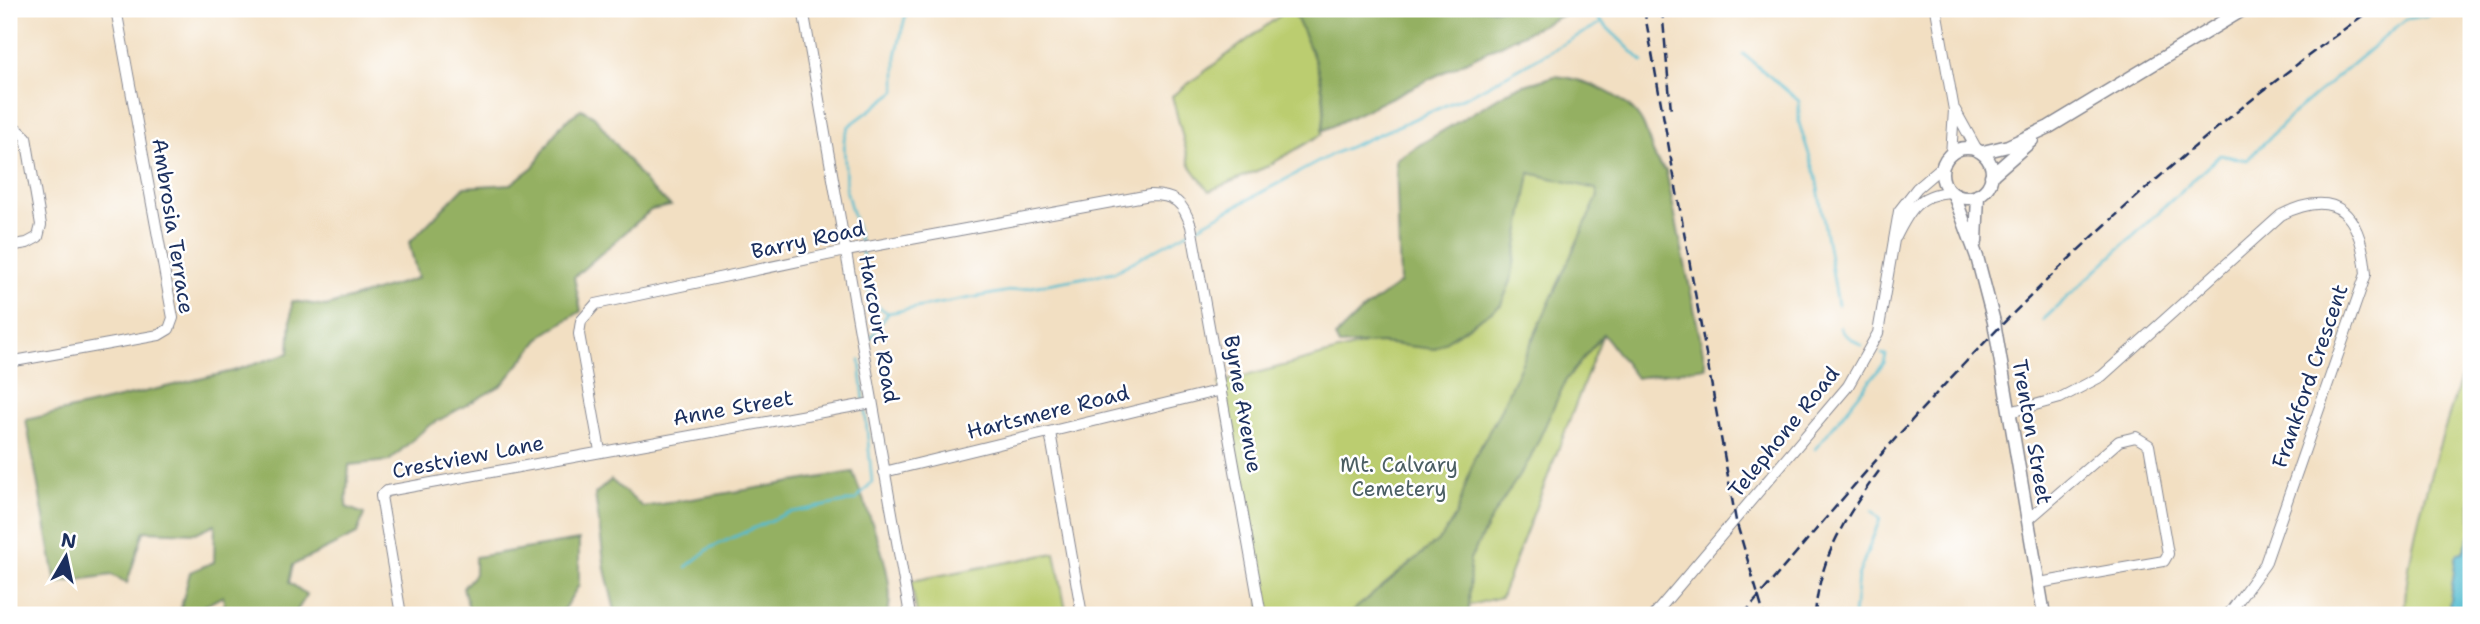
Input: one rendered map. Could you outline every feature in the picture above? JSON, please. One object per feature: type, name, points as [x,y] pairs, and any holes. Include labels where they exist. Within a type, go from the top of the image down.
[{"type":"main road","points":[[1979,150],[1991,161],[1991,176],[1986,188],[1978,195],[1966,198],[1952,193],[1943,181],[1948,159],[1963,149],[2008,146],[2049,127],[2244,9]]},
{"type":"main road","points":[[1991,176],[2049,127]]},
{"type":"main road","name":"Trenton Street","points":[[1952,193],[1977,257],[1994,322],[2044,615]]},
{"type":"main road","name":"Trenton Street","points":[[1977,257],[1975,208],[1978,195]]},
{"type":"street","name":"Ambrosia Terrace","points":[[9,362],[159,335],[169,329],[173,318],[116,9]]},
{"type":"street","name":"Harcourt Road","points":[[803,9],[910,615]]},
{"type":"street","points":[[1936,9],[1954,110],[1948,159]]},
{"type":"street","points":[[1954,110],[1979,150]]},
{"type":"street","points":[[9,128],[17,129],[26,136],[41,225],[37,237],[27,243],[9,246]]},
{"type":"street","name":"Telephone Road","points":[[1654,615],[1848,386],[1878,333],[1902,203],[1948,159]]},
{"type":"street","name":"Telephone Road","points":[[1892,247],[1917,201],[1928,195],[1952,193]]},
{"type":"street","name":"Barry Road","points":[[600,451],[579,334],[587,310],[608,300],[846,251],[1150,195],[1168,195],[1180,202]]},
{"type":"street","name":"Byrne Avenue","points":[[1180,202],[1191,226],[1261,615]]},
{"type":"street","name":"Frankford Crescent","points":[[2010,412],[2060,398],[2102,376],[2281,215],[2318,202],[2332,204],[2344,211],[2364,249],[2366,274],[2265,564],[2228,615]]},
{"type":"street","name":"Hartsmere Road","points":[[884,472],[1221,390]]},
{"type":"street","name":"Anne Street","points":[[600,451],[872,403]]},
{"type":"street","points":[[1050,432],[1082,615]]},
{"type":"street","points":[[2028,520],[2127,436],[2138,438],[2149,445],[2168,554],[2159,563],[2039,583]]},
{"type":"street","name":"Crestview Lane","points":[[401,615],[381,496],[387,491],[600,451]]},
{"type":"green space","points":[[1299,9],[1575,9],[1322,131],[1322,86],[1313,56],[1294,13]]},
{"type":"green space","points":[[1286,11],[1298,15],[1319,73],[1324,103],[1322,134],[1266,167],[1209,191],[1190,165],[1172,96]]},
{"type":"green space","points":[[1555,76],[1592,85],[1617,97],[1637,114],[1643,124],[1654,155],[1666,171],[1706,367],[1636,378],[1603,334],[1566,380],[1530,459],[1494,514],[1470,559],[1469,615],[1352,615],[1355,609],[1442,537],[1456,515],[1474,459],[1499,413],[1598,196],[1596,189],[1530,173],[1511,281],[1501,305],[1434,349],[1381,343],[1339,345],[1335,337],[1359,313],[1400,283],[1396,159],[1514,88]]},
{"type":"green space","points":[[581,109],[594,116],[650,188],[671,206],[651,210],[574,277],[581,311],[543,335],[502,385],[427,427],[389,461],[349,465],[346,507],[364,514],[357,534],[293,565],[289,582],[307,595],[294,615],[226,615],[223,596],[187,615],[179,615],[190,572],[214,562],[215,524],[196,533],[144,531],[127,583],[112,575],[56,583],[26,420],[233,371],[289,353],[292,301],[326,306],[418,278],[409,243],[464,187],[511,184],[533,167],[560,126]]},
{"type":"green space","name":"Mt. Calvary Cemetery","points":[[1482,155],[1666,171],[1501,597],[1433,615],[1263,615],[1219,383],[1391,337]]},
{"type":"green space","points":[[2471,348],[2471,534],[2463,552],[2456,558],[2448,615],[2404,615],[2412,549],[2420,515]]},
{"type":"green space","points":[[853,472],[885,564],[890,600],[887,615],[616,615],[605,569],[595,494],[611,480],[643,507]]},
{"type":"green space","points":[[579,540],[579,585],[560,615],[471,615],[463,588],[475,574],[475,557]]},
{"type":"green space","points":[[1055,553],[1067,615],[917,615],[911,581]]},
{"type":"water","points":[[2471,534],[2471,615],[2448,615],[2456,558],[2458,553],[2463,552]]},
{"type":"waterway","points":[[907,9],[896,56],[896,91],[849,126],[844,139],[846,190],[860,241],[871,302],[888,313],[1114,272],[1190,231]]},
{"type":"waterway","points":[[1588,9],[1643,62]]},
{"type":"waterway","points":[[2043,320],[2220,155],[2247,160],[2294,113],[2406,19],[2426,16],[2434,9]]},
{"type":"waterway","points":[[1195,228],[1333,154],[1474,93],[1601,23]]},
{"type":"waterway","points":[[1743,54],[1799,101],[1799,123],[1816,176],[1838,305]]},
{"type":"waterway","points":[[866,345],[888,313]]},
{"type":"waterway","points":[[1840,327],[1843,333],[1862,346]]},
{"type":"waterway","points":[[1815,449],[1884,363],[1886,355],[1882,354]]},
{"type":"waterway","points":[[860,360],[864,402]]},
{"type":"waterway","points":[[686,567],[710,548],[787,513],[856,500],[872,482],[865,409]]},
{"type":"waterway","points":[[1854,615],[1858,576],[1880,519],[1872,510]]},
{"type":"railway","points":[[1644,9],[1736,521],[1764,615]]},
{"type":"railway","points":[[1662,9],[1671,110]]},
{"type":"railway","points":[[1743,615],[1934,396],[2010,316],[2159,177],[2264,90],[2372,9]]},
{"type":"railway","points":[[1815,615],[1828,556],[1845,521],[1879,471]]}]
